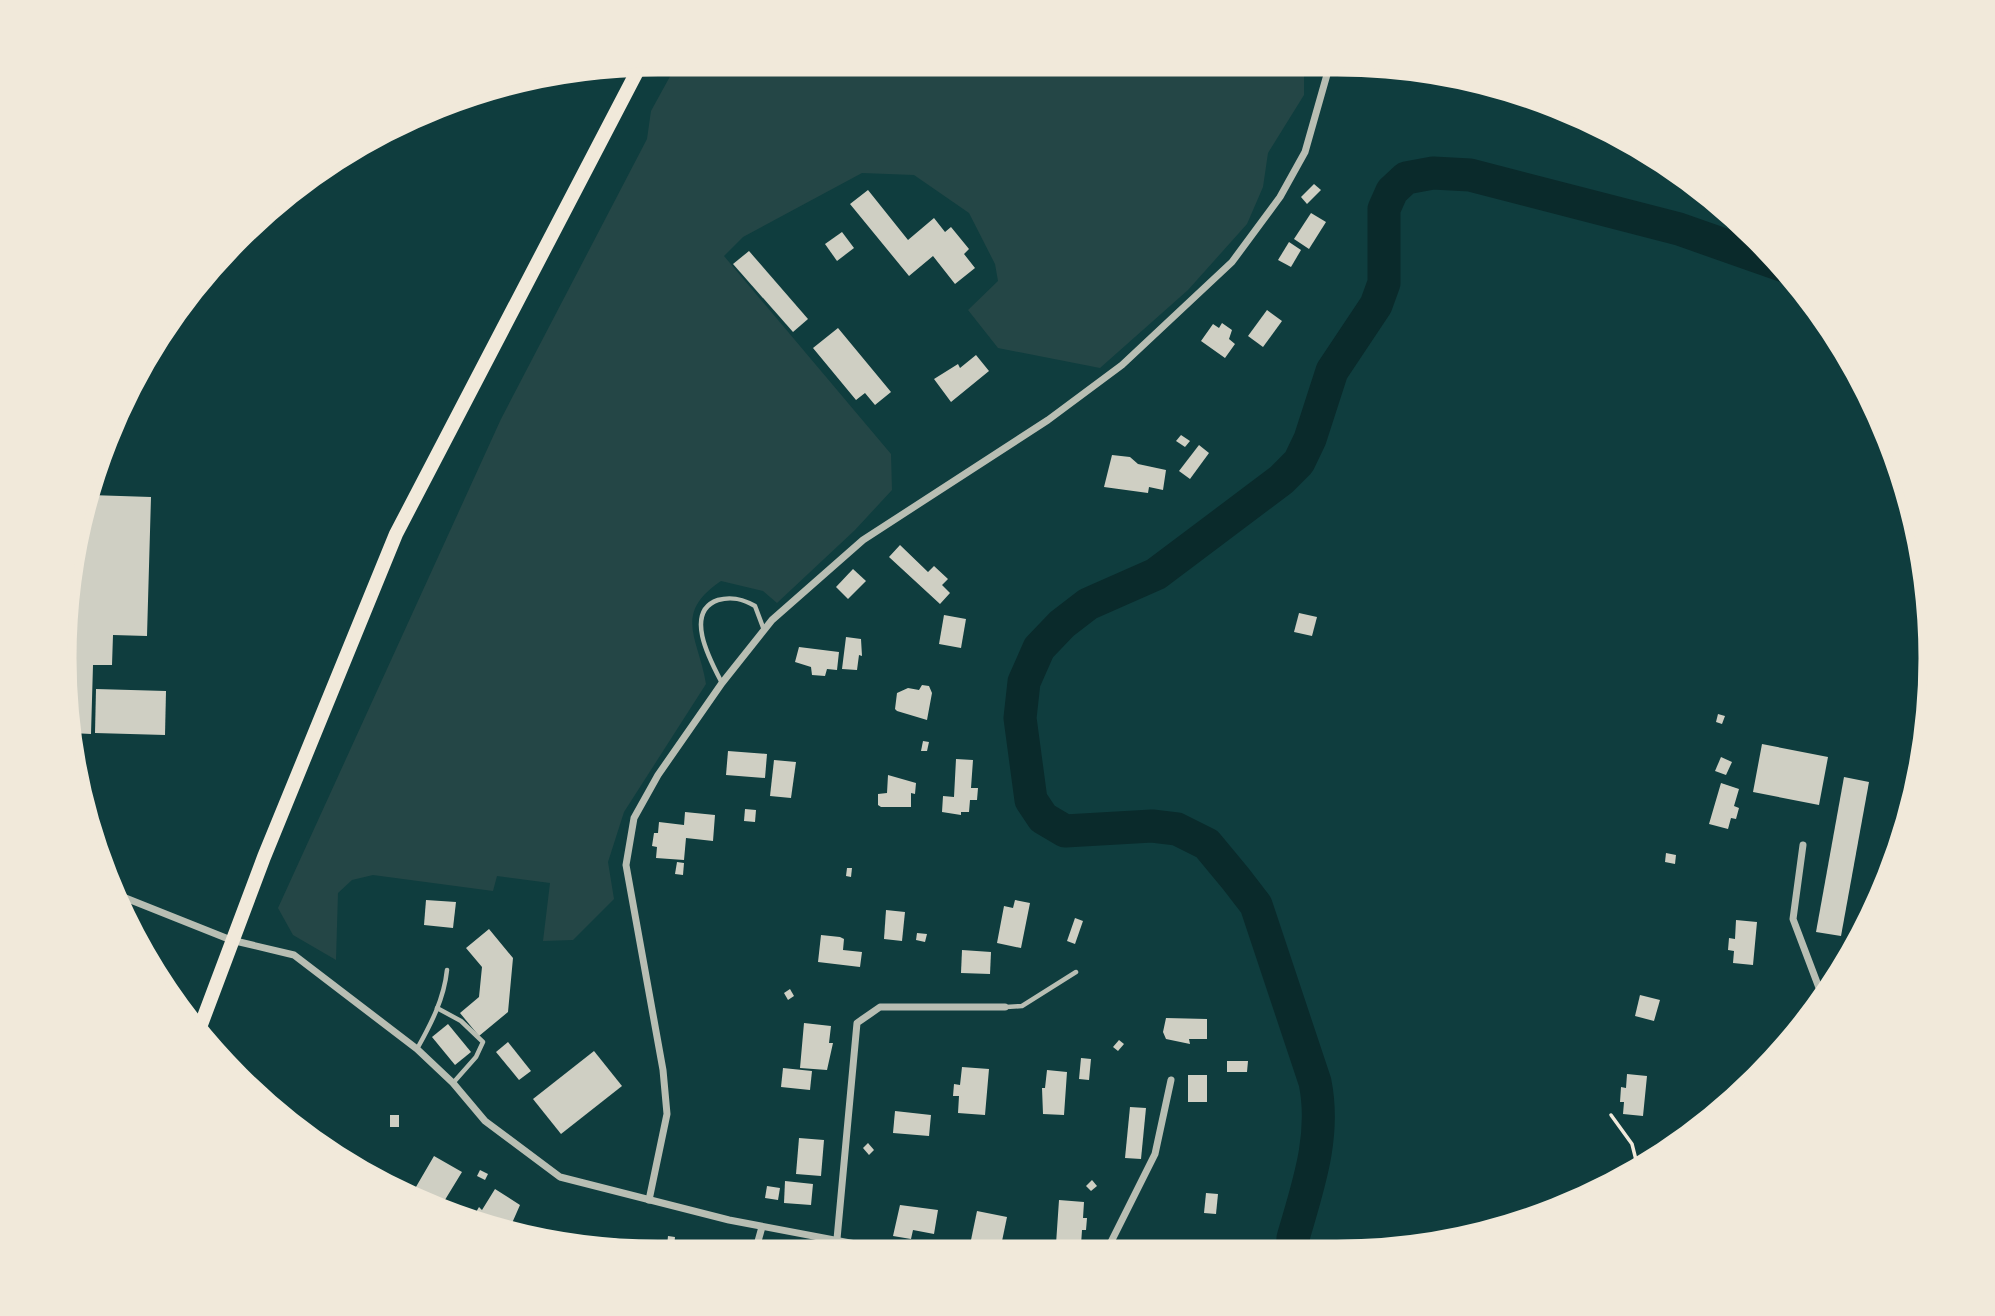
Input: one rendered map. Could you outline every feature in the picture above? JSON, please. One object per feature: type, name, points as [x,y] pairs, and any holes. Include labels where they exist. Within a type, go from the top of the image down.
[{"type":"main road","points":[[201,1025],[231,940],[396,534],[636,73]]},
{"type":"street","points":[[649,1200],[667,1114],[663,1070],[626,865],[634,818],[658,775],[722,682],[764,631],[863,540],[1048,420],[1122,365],[1223,271],[1280,197],[1305,152],[1328,72]]},
{"type":"street","points":[[1803,845],[1793,919],[1820,990]]},
{"type":"street","points":[[123,897],[231,940],[294,955],[417,1049],[453,1083],[485,1121],[560,1177],[762,1227],[857,1244]]},
{"type":"street","points":[[837,1240],[857,1023],[880,1007],[1005,1007]]},
{"type":"street","points":[[1110,1244],[1156,1154],[1171,1080]]},
{"type":"street","points":[[757,1244],[762,1227]]},
{"type":"lane","points":[[722,682],[703,641],[700,625],[705,610],[715,601],[743,599],[755,606],[762,617],[764,631]]},
{"type":"lane","points":[[417,1049],[437,1008],[447,970]]},
{"type":"lane","points":[[1005,1007],[1022,1006],[1076,972]]},
{"type":"lane","points":[[437,1008],[461,1021],[483,1042],[476,1057],[453,1083]]},
{"type":"path","points":[[1611,1115],[1632,1144],[1636,1162]]},
{"type":"shaded area","points":[[672,72],[1304,72],[1304,95],[1268,153],[1263,187],[1247,224],[1188,290],[1100,368],[998,348],[968,310],[998,281],[995,264],[969,213],[914,175],[862,173],[743,237],[724,256],[891,454],[892,490],[855,530],[777,603],[763,591],[721,581],[706,593],[697,605],[692,628],[706,684],[624,812],[608,862],[614,899],[573,940],[543,941],[550,883],[497,876],[493,891],[373,875],[352,880],[338,893],[336,960],[293,935],[278,908],[501,419],[647,139],[651,111]]},
{"type":"building","points":[[1314,184],[1321,190],[1307,204],[1301,197]]},
{"type":"building","points":[[868,190],[908,240],[934,218],[945,232],[951,227],[969,249],[964,254],[975,268],[955,284],[933,256],[909,276],[850,204]]},
{"type":"building","points":[[1311,213],[1326,222],[1309,249],[1294,239]]},
{"type":"building","points":[[842,232],[854,248],[837,261],[825,244]]},
{"type":"building","points":[[1289,242],[1301,250],[1291,267],[1278,260]]},
{"type":"building","points":[[749,251],[808,319],[793,332],[733,264]]},
{"type":"building","points":[[1267,310],[1282,321],[1263,347],[1248,336]]},
{"type":"building","points":[[1222,323],[1232,330],[1229,339],[1235,344],[1225,358],[1201,341],[1213,324],[1219,328]]},
{"type":"building","points":[[838,328],[891,392],[875,405],[865,393],[856,400],[813,348]]},
{"type":"building","points":[[976,355],[989,371],[951,402],[934,379],[958,364],[960,368]]},
{"type":"building","points":[[1181,435],[1190,441],[1185,447],[1176,441]]},
{"type":"building","points":[[1199,445],[1209,453],[1190,479],[1179,471]]},
{"type":"building","points":[[1112,455],[1130,457],[1138,464],[1166,470],[1163,490],[1149,487],[1148,493],[1104,487]]},
{"type":"building","points":[[95,495],[151,497],[147,636],[113,635],[112,665],[93,665],[91,734],[77,733],[72,658],[77,581],[92,506]]},
{"type":"building","points":[[900,545],[928,572],[934,566],[948,579],[942,585],[950,593],[940,604],[889,557]]},
{"type":"building","points":[[853,569],[866,581],[848,599],[836,587]]},
{"type":"building","points":[[1299,613],[1317,617],[1312,636],[1294,632]]},
{"type":"building","points":[[944,615],[966,619],[961,648],[939,644]]},
{"type":"building","points":[[846,637],[861,639],[862,656],[859,655],[857,670],[842,669]]},
{"type":"building","points":[[799,647],[839,652],[837,670],[827,669],[825,676],[812,675],[811,667],[795,662]]},
{"type":"building","points":[[922,685],[929,686],[932,693],[927,720],[895,709],[897,693],[908,688],[919,690]]},
{"type":"building","points":[[96,689],[166,691],[165,735],[95,733]]},
{"type":"building","points":[[1718,714],[1725,716],[1722,724],[1716,722]]},
{"type":"building","points":[[923,741],[929,742],[927,751],[921,751]]},
{"type":"building","points":[[1762,744],[1828,757],[1819,805],[1753,792]]},
{"type":"building","points":[[728,751],[767,754],[765,778],[726,775]]},
{"type":"building","points":[[1721,757],[1732,762],[1726,775],[1715,771]]},
{"type":"building","points":[[956,759],[973,760],[971,788],[978,788],[977,800],[970,800],[969,812],[961,812],[961,815],[942,812],[943,796],[954,797]]},
{"type":"building","points":[[774,760],[796,762],[791,798],[770,796]]},
{"type":"building","points":[[888,775],[916,783],[915,794],[911,793],[911,807],[878,805],[878,794],[887,793]]},
{"type":"building","points":[[1844,777],[1869,782],[1841,936],[1816,932]]},
{"type":"building","points":[[1721,783],[1739,789],[1734,806],[1739,808],[1736,819],[1731,818],[1728,829],[1709,824]]},
{"type":"building","points":[[745,809],[756,810],[755,822],[744,821]]},
{"type":"building","points":[[685,812],[715,815],[713,841],[686,838],[684,860],[656,858],[657,847],[652,846],[654,833],[658,833],[659,822],[684,825]]},
{"type":"building","points":[[1666,853],[1676,855],[1675,864],[1665,862]]},
{"type":"building","points":[[677,862],[684,863],[683,875],[675,874]]},
{"type":"building","points":[[847,868],[852,868],[851,877],[846,876]]},
{"type":"building","points":[[426,900],[456,902],[453,928],[424,925]]},
{"type":"building","points":[[1015,900],[1030,903],[1021,948],[997,943],[1004,906],[1013,908]]},
{"type":"building","points":[[886,910],[905,912],[902,941],[884,939]]},
{"type":"building","points":[[1075,918],[1083,921],[1075,944],[1067,941]]},
{"type":"building","points":[[1736,920],[1757,922],[1753,965],[1733,963],[1734,951],[1728,950],[1729,938],[1735,939]]},
{"type":"building","points":[[489,929],[513,958],[508,1012],[479,1036],[460,1013],[479,997],[482,967],[466,948]]},
{"type":"building","points":[[917,933],[927,934],[925,942],[916,940]]},
{"type":"building","points":[[821,935],[844,939],[843,950],[862,952],[860,967],[818,962]]},
{"type":"building","points":[[962,950],[991,952],[990,974],[961,973]]},
{"type":"building","points":[[790,989],[794,996],[788,1000],[784,993]]},
{"type":"building","points":[[1640,995],[1660,1000],[1654,1021],[1635,1016]]},
{"type":"building","points":[[1166,1018],[1207,1019],[1207,1039],[1189,1039],[1190,1044],[1166,1039],[1163,1032]]},
{"type":"building","points":[[804,1023],[831,1026],[829,1043],[833,1043],[827,1070],[800,1068]]},
{"type":"building","points":[[448,1024],[471,1052],[455,1065],[432,1037]]},
{"type":"building","points":[[1119,1040],[1124,1044],[1118,1051],[1113,1047]]},
{"type":"building","points":[[508,1042],[531,1071],[519,1080],[496,1052]]},
{"type":"building","points":[[594,1051],[622,1086],[561,1134],[533,1099]]},
{"type":"building","points":[[1081,1058],[1091,1059],[1089,1080],[1079,1079]]},
{"type":"building","points":[[1227,1061],[1248,1061],[1247,1072],[1227,1072]]},
{"type":"building","points":[[962,1067],[989,1069],[985,1115],[958,1113],[959,1096],[953,1096],[954,1084],[960,1085]]},
{"type":"building","points":[[783,1068],[812,1071],[810,1090],[781,1087]]},
{"type":"building","points":[[1047,1070],[1067,1072],[1064,1115],[1043,1114],[1042,1088],[1045,1088]]},
{"type":"building","points":[[1627,1074],[1647,1076],[1643,1116],[1623,1114],[1624,1102],[1620,1102],[1621,1087],[1626,1088]]},
{"type":"building","points":[[1188,1075],[1207,1075],[1207,1102],[1188,1102]]},
{"type":"building","points":[[1130,1107],[1146,1108],[1141,1159],[1125,1158]]},
{"type":"building","points":[[895,1111],[931,1115],[929,1136],[893,1133]]},
{"type":"building","points":[[390,1115],[399,1115],[399,1127],[390,1127]]},
{"type":"building","points":[[799,1138],[824,1140],[821,1176],[796,1174]]},
{"type":"building","points":[[868,1143],[874,1150],[869,1155],[863,1148]]},
{"type":"building","points":[[434,1156],[462,1172],[443,1203],[414,1191]]},
{"type":"building","points":[[480,1170],[488,1174],[485,1180],[477,1176]]},
{"type":"building","points":[[1092,1180],[1097,1186],[1091,1191],[1086,1186]]},
{"type":"building","points":[[785,1181],[813,1184],[811,1205],[784,1203]]},
{"type":"building","points":[[767,1186],[780,1188],[778,1200],[765,1198]]},
{"type":"building","points":[[495,1189],[520,1205],[511,1225],[475,1214],[479,1207],[482,1210]]},
{"type":"building","points":[[1206,1193],[1218,1194],[1216,1214],[1204,1213]]},
{"type":"building","points":[[1059,1200],[1084,1202],[1083,1218],[1087,1218],[1086,1230],[1082,1230],[1081,1244],[1056,1244]]},
{"type":"building","points":[[900,1205],[938,1210],[934,1234],[913,1230],[911,1239],[893,1236]]},
{"type":"building","points":[[977,1211],[1007,1217],[1001,1244],[971,1240]]},
{"type":"building","points":[[668,1236],[675,1237],[674,1244],[667,1244]]},
{"type":"building","points":[[613,1238],[626,1241],[626,1243],[613,1242]]},
{"type":"waterway","points":[[1293,1244],[1314,1161],[1318,1102],[1315,1082],[1256,905],[1207,844],[1177,829],[1152,826],[1065,831],[1043,818],[1031,800],[1020,718],[1024,682],[1039,648],[1062,624],[1088,604],[1156,574],[1281,480],[1299,462],[1310,439],[1332,371],[1376,305],[1384,283],[1384,209],[1392,191],[1406,178],[1433,173],[1470,175],[1679,229],[1768,260]]}]
